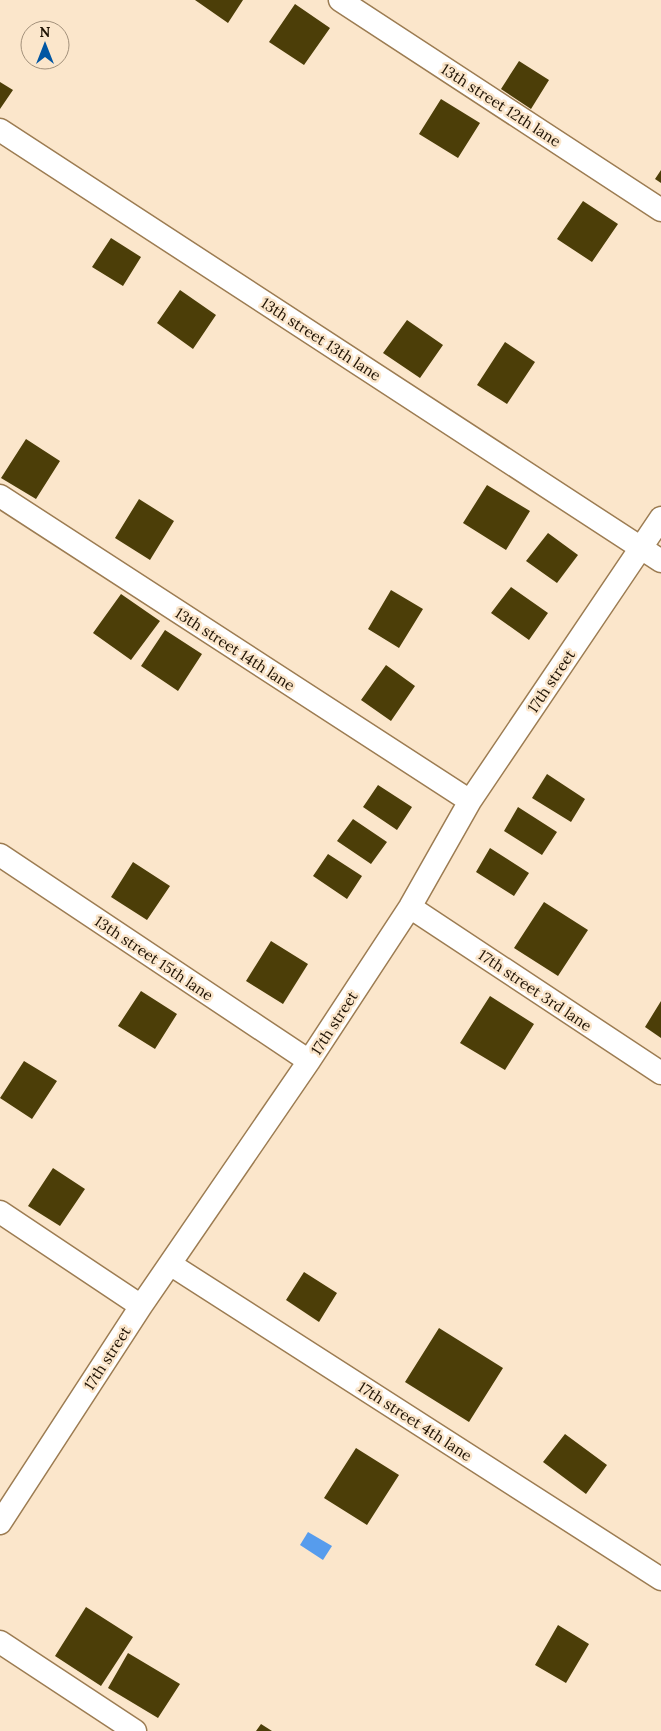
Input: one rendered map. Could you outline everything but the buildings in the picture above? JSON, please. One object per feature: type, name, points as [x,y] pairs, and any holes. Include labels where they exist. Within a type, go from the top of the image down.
[{"type":"street","name":"13th street 12th lane","points":[[340,0],[661,210]]},
{"type":"street","name":"13th street 13th lane","points":[[0,130],[661,561]]},
{"type":"street","name":"13th street 14th lane","points":[[0,496],[470,801]]},
{"type":"street","name":"17th street","points":[[0,1523],[141,1306],[309,1061],[410,906],[470,801],[661,518]]},
{"type":"street","name":"13th street 15th lane","points":[[0,855],[309,1061]]},
{"type":"street","name":"17th street 3rd lane","points":[[410,906],[661,1073]]},
{"type":"street","points":[[0,1212],[141,1306]]},
{"type":"street","name":"17th street 4th lane","points":[[170,1264],[661,1579]]},
{"type":"street","points":[[0,1642],[135,1731]]},
{"type":"water","points":[[308,1532],[332,1546],[323,1560],[300,1545]]}]
